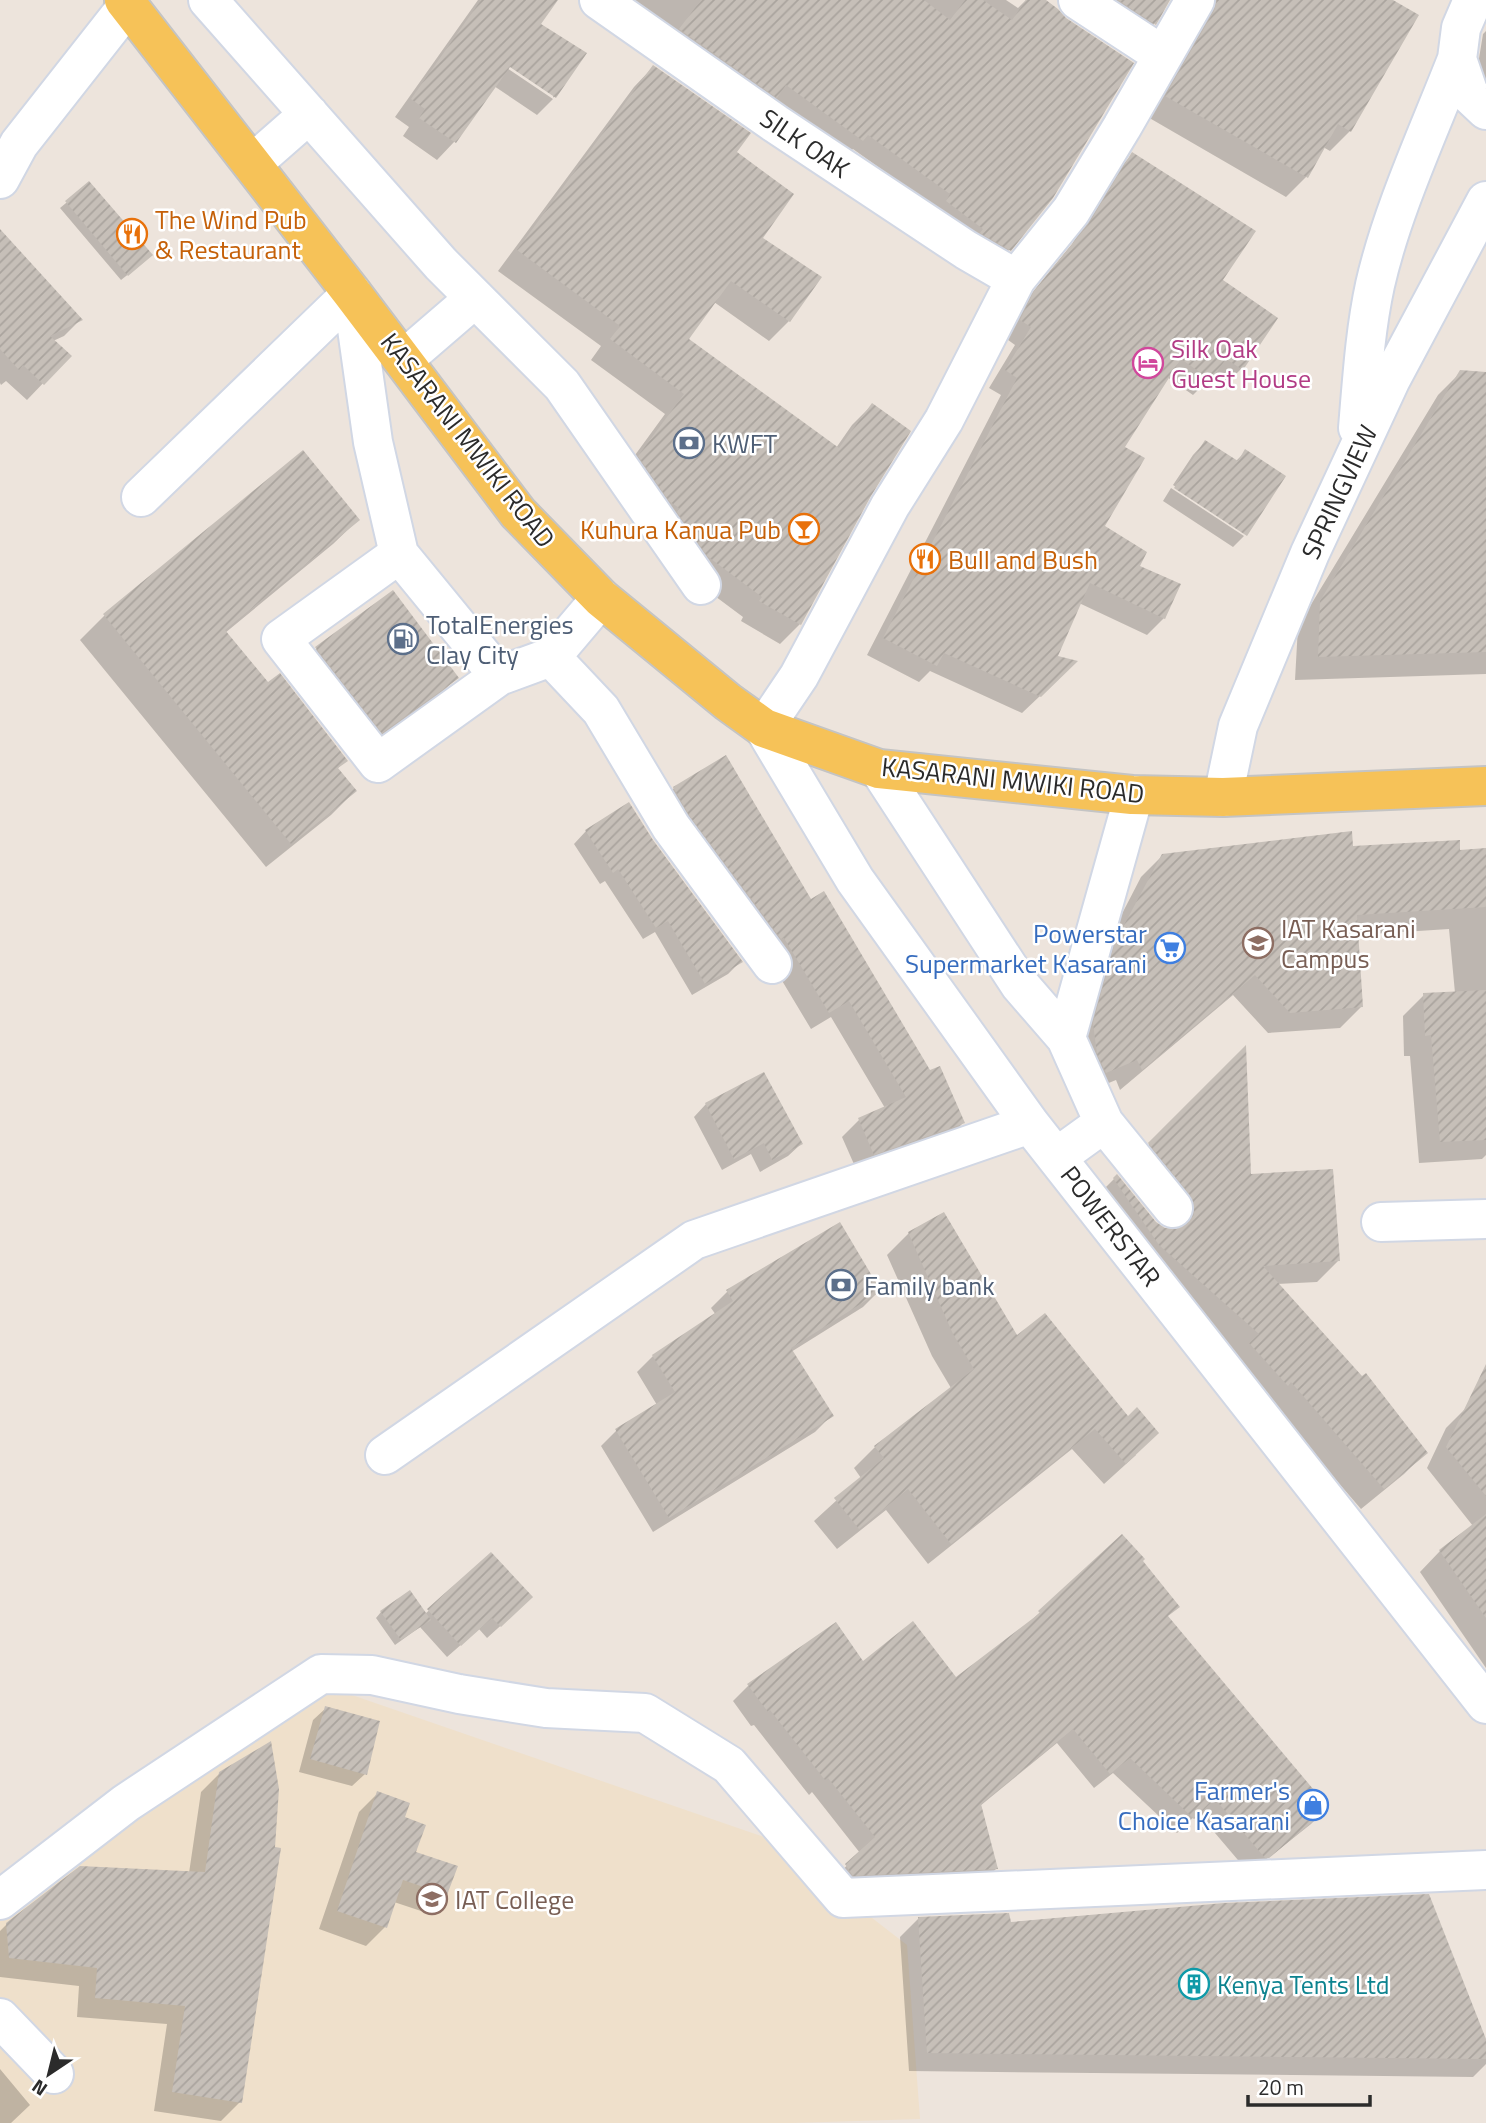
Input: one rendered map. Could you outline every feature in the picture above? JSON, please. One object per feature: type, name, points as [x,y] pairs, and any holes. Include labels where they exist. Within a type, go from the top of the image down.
[{"type":"main road","name":"KASARANI MWIKI ROAD","points":[[126,2],[519,513],[601,598],[728,702],[764,728],[879,769],[1133,795],[1223,797],[1486,786]]},
{"type":"street","points":[[208,0],[441,264],[562,385],[701,585]]},
{"type":"street","name":"SILK OAK","points":[[599,0],[798,139],[966,250],[1016,279]]},
{"type":"street","points":[[1078,0],[1162,55]]},
{"type":"street","points":[[764,728],[799,676],[890,506],[944,420],[1016,279],[1071,211],[1195,0]]},
{"type":"street","points":[[1356,454],[1363,370],[1376,285],[1402,200],[1457,59],[1461,28],[1473,0]]},
{"type":"street","points":[[0,179],[19,144],[126,2]]},
{"type":"street","points":[[1457,59],[1469,94],[1486,110]]},
{"type":"street","points":[[252,163],[309,114]]},
{"type":"street","name":"SPRINGVIEW","points":[[1223,797],[1238,726],[1305,565],[1391,379],[1486,201]]},
{"type":"street","points":[[141,497],[352,293]]},
{"type":"street","points":[[352,293],[373,442],[399,554],[499,676]]},
{"type":"street","points":[[403,360],[475,298]]},
{"type":"street","points":[[399,554],[281,639],[378,763],[499,676],[551,657],[601,598]]},
{"type":"street","points":[[551,657],[601,710],[671,827],[772,964]]},
{"type":"street","name":"POWERSTAR","points":[[764,728],[855,880],[1030,1124],[1484,1698]]},
{"type":"street","points":[[879,769],[1020,985],[1066,1038],[1104,1123],[1173,1208]]},
{"type":"street","points":[[1066,1038],[1133,795]]},
{"type":"street","points":[[1057,1157],[1104,1123]]},
{"type":"street","points":[[385,1455],[694,1240],[1030,1124]]},
{"type":"street","points":[[1381,1222],[1486,1219]]},
{"type":"street","points":[[0,1899],[126,1803],[321,1674],[372,1675],[459,1694],[546,1708],[645,1713],[729,1765],[843,1898],[1486,1870]]},
{"type":"street","points":[[0,2018],[54,2074]]},
{"type":"shaded area","name":"IAT College","points":[[320,1684],[770,1839],[907,1945],[920,2119],[792,2123],[0,2123],[0,1909]]},
{"type":"building","points":[[481,0],[558,0],[541,24],[587,53],[556,98],[510,67],[456,143],[419,118],[425,109],[411,99]]},
{"type":"building","points":[[701,0],[924,0],[950,20],[965,0],[983,0],[1012,20],[1026,0],[1046,0],[1066,18],[1134,63],[1053,198],[1011,251],[980,233],[983,229],[946,201],[950,194],[868,135],[863,141],[786,85],[777,98],[679,29]]},
{"type":"building","points":[[1118,0],[1170,0],[1156,25]]},
{"type":"building","points":[[1217,0],[1393,0],[1419,15],[1351,132],[1338,124],[1308,178],[1165,96],[1214,11]]},
{"type":"building","points":[[653,65],[751,133],[737,152],[794,194],[763,238],[822,277],[790,322],[731,281],[689,339],[839,448],[872,403],[911,431],[871,496],[801,625],[759,601],[762,597],[707,556],[677,512],[679,508],[669,501],[638,456],[684,394],[610,339],[620,326],[517,250]]},
{"type":"building","points":[[1132,152],[1256,231],[1223,280],[1278,318],[1243,370],[1226,359],[1211,380],[1181,359],[1125,447],[1145,458],[1105,526],[1147,552],[1140,566],[1181,584],[1165,619],[1090,583],[1058,656],[1078,661],[1041,697],[944,653],[937,666],[883,638],[1017,378],[1005,370],[1031,327],[1020,320],[1034,291],[1088,225]]},
{"type":"building","points":[[89,181],[153,255],[128,276],[65,201]]},
{"type":"building","points":[[0,229],[83,320],[50,336],[72,356],[44,385],[23,365],[19,370],[0,349]]},
{"type":"building","points":[[1460,370],[1486,372],[1486,652],[1318,657],[1320,601]]},
{"type":"building","points":[[1205,440],[1238,461],[1245,449],[1286,476],[1247,536],[1174,488]]},
{"type":"building","points":[[303,450],[360,520],[225,630],[268,682],[280,673],[348,761],[338,768],[357,791],[291,844],[103,614]]},
{"type":"building","points":[[393,590],[459,678],[382,733],[315,647]]},
{"type":"building","points":[[726,755],[811,899],[824,891],[930,1070],[940,1066],[965,1123],[874,1155],[858,1118],[906,1097],[849,1001],[829,1013],[784,938],[781,939],[689,815],[673,787]]},
{"type":"building","points":[[629,802],[653,840],[743,962],[705,984],[668,921],[656,928],[618,869],[613,873],[585,830]]},
{"type":"building","points":[[1352,831],[1353,846],[1460,840],[1460,850],[1486,848],[1486,907],[1357,915],[1363,1007],[1290,1013],[1255,975],[1142,1070],[1137,1060],[1106,1073],[1097,1054],[1093,1023],[1115,942],[1162,854]]},
{"type":"building","points":[[1486,990],[1486,1140],[1440,1142],[1431,1035],[1425,1036],[1423,993]]},
{"type":"building","points":[[1246,1045],[1251,1174],[1333,1169],[1340,1261],[1263,1266],[1362,1376],[1366,1373],[1428,1453],[1384,1489],[1291,1382],[1288,1386],[1249,1343],[1259,1334],[1159,1245],[1113,1178],[1117,1174],[1156,1222],[1165,1228],[1177,1229],[1187,1224],[1194,1215],[1194,1204],[1190,1195],[1148,1143]]},
{"type":"building","points":[[764,1072],[803,1144],[772,1160],[764,1143],[734,1159],[705,1103]]},
{"type":"building","points":[[944,1212],[1017,1335],[1045,1313],[1128,1416],[1137,1407],[1159,1433],[1126,1464],[1095,1429],[951,1544],[908,1489],[859,1529],[834,1498],[884,1458],[874,1446],[974,1369],[953,1334],[908,1232]]},
{"type":"building","points":[[840,1222],[881,1291],[791,1348],[834,1416],[669,1518],[615,1429],[675,1392],[652,1355],[733,1301],[726,1290]]},
{"type":"building","points":[[1486,1364],[1486,1496],[1446,1447]]},
{"type":"building","points":[[1486,1514],[1486,1618],[1439,1550]]},
{"type":"building","points":[[1122,1534],[1145,1559],[1143,1561],[1180,1607],[1168,1616],[1329,1808],[1269,1858],[1265,1858],[1215,1799],[1194,1819],[1130,1758],[1110,1774],[1073,1729],[981,1804],[998,1869],[853,1876],[845,1864],[875,1837],[747,1684],[836,1622],[863,1661],[913,1621],[956,1677],[1040,1613],[1038,1611]]},
{"type":"building","points":[[491,1552],[533,1597],[501,1627],[492,1618],[461,1646],[427,1609]]},
{"type":"building","points":[[410,1590],[431,1620],[401,1640],[380,1611]]},
{"type":"building","points":[[325,1706],[380,1721],[367,1775],[310,1759]]},
{"type":"building","points":[[271,1741],[279,1789],[275,1847],[281,1848],[242,2103],[172,2092],[185,2006],[95,1998],[97,1968],[9,1958],[6,1923],[80,1866],[205,1872],[219,1772]]},
{"type":"building","points":[[377,1791],[410,1803],[405,1817],[426,1825],[416,1852],[458,1866],[447,1895],[403,1880],[387,1928],[337,1911]]},
{"type":"building","name":"Kenya Tents Ltd","points":[[1429,1894],[1486,2039],[1486,2059],[927,2053],[918,1917],[1009,1913],[1011,1922],[1224,1903]]},
{"type":"place","name":"The Wind Pub & Restaurant","points":[[132,234]]},
{"type":"place","name":"Silk Oak Guest House","points":[[1148,363]]},
{"type":"place","name":"KWFT","points":[[689,443]]},
{"type":"place","name":"Kuhura Kanua Pub","points":[[804,529]]},
{"type":"place","name":"Bull and Bush","points":[[925,559]]},
{"type":"place","name":"TotalEnergies Clay City","points":[[403,639]]},
{"type":"place","name":"IAT Kasarani Campus","points":[[1258,943]]},
{"type":"place","name":"Powerstar Supermarket Kasarani","points":[[1170,948]]},
{"type":"place","name":"Family bank","points":[[841,1285]]},
{"type":"place","name":"Farmer's Choice Kasarani","points":[[1313,1805]]},
{"type":"place","name":"IAT College","points":[[432,1899]]},
{"type":"place","name":"Kenya Tents Ltd","points":[[1194,1984]]}]
